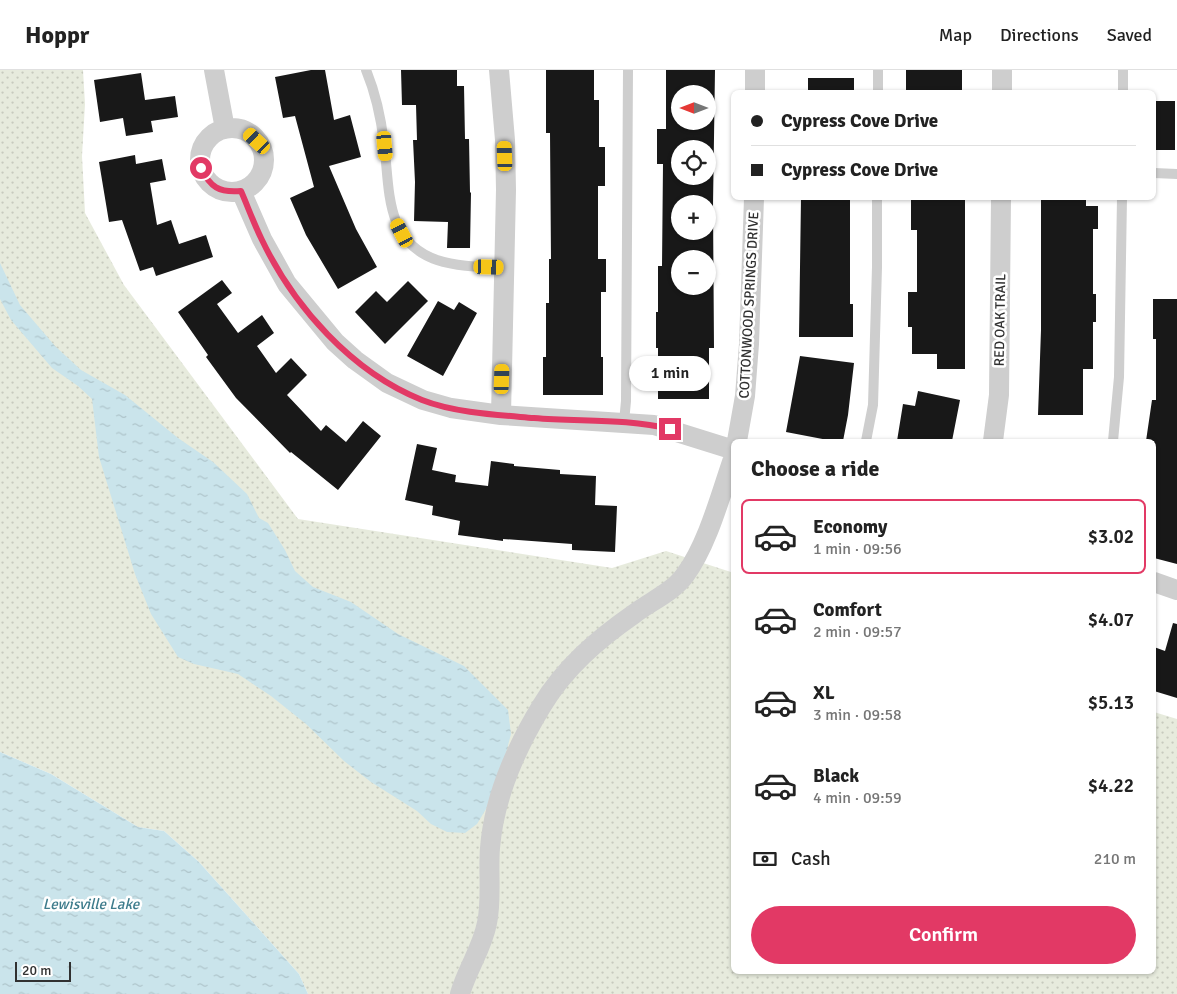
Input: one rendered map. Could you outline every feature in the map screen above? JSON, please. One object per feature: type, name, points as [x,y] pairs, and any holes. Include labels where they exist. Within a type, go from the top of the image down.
[{"type":"street","points":[[214,70],[225,129]]},
{"type":"street","points":[[499,70],[505,140],[506,180],[501,416]]},
{"type":"street","points":[[755,70],[755,90]]},
{"type":"street","points":[[1002,70],[1002,90]]},
{"type":"street","points":[[237,128],[248,132],[257,141],[263,152],[260,176],[252,185],[241,191],[228,192],[216,188],[206,180],[201,168],[200,156],[205,143],[213,134],[225,129],[237,128]]},
{"type":"street","points":[[241,191],[262,240],[287,284],[335,342],[355,360],[387,383],[423,400],[450,408],[501,416],[654,425],[731,449]]},
{"type":"street","name":"COTTONWOOD SPRINGS DRIVE","points":[[737,439],[746,396],[750,344],[754,200]]},
{"type":"street","name":"RED OAK TRAIL","points":[[993,439],[999,395],[1001,200]]},
{"type":"street","points":[[460,994],[481,946],[487,922],[493,820],[501,791],[513,760],[541,707],[557,683],[581,657],[612,629],[667,592],[685,576],[698,553],[731,465]]},
{"type":"street","points":[[1156,583],[1177,590]]},
{"type":"lane","points":[[366,70],[374,90],[381,118],[389,198],[394,218],[402,233],[412,246],[423,254],[437,260],[473,267],[504,268]]},
{"type":"lane","points":[[624,422],[626,381],[628,70]]},
{"type":"lane","points":[[878,70],[878,90]]},
{"type":"lane","points":[[1123,70],[1123,90]]},
{"type":"lane","points":[[1156,173],[1177,174]]},
{"type":"lane","points":[[866,439],[873,405],[877,200]]},
{"type":"lane","points":[[1113,439],[1119,377],[1122,200]]},
{"type":"shaded area","points":[[0,70],[83,70],[85,104],[82,156],[85,213],[124,285],[298,519],[612,568],[666,551],[731,572],[731,974],[1156,974],[1156,713],[1177,719],[1177,994],[308,994],[299,974],[199,862],[164,831],[138,827],[51,774],[0,752]]},
{"type":"water","points":[[0,263],[20,305],[55,346],[81,370],[125,395],[178,438],[213,462],[247,494],[259,518],[268,523],[285,550],[295,571],[313,587],[351,602],[398,634],[464,666],[508,710],[511,734],[506,753],[486,809],[477,824],[465,833],[447,832],[431,824],[417,811],[371,782],[344,761],[306,724],[271,696],[238,674],[194,664],[178,657],[151,614],[135,574],[99,457],[92,399],[78,386],[52,368],[11,320],[0,299]]},
{"type":"water","name":"Lewisville Lake","points":[[0,752],[51,774],[138,827],[164,831],[199,862],[299,974],[308,994],[0,994]]},
{"type":"building","points":[[311,70],[325,70],[334,120],[350,115],[361,157],[329,166],[356,229],[377,267],[338,289],[306,235],[290,198],[314,187],[295,116],[283,118],[275,77]]},
{"type":"building","points":[[401,70],[457,70],[457,86],[464,86],[465,139],[469,139],[471,193],[470,248],[447,248],[448,222],[414,221],[413,140],[417,140],[416,105],[402,105]]},
{"type":"building","points":[[546,70],[594,70],[594,100],[599,100],[599,147],[605,147],[605,186],[598,186],[598,259],[606,259],[606,292],[601,292],[603,395],[543,395],[543,357],[546,357],[546,303],[549,303],[549,259],[551,259],[550,133],[546,133]]},
{"type":"building","points":[[666,70],[715,70],[715,85],[671,85],[671,130],[714,130],[714,140],[671,140],[671,185],[713,185],[713,195],[671,195],[671,240],[713,240],[713,250],[671,250],[671,295],[714,295],[714,348],[709,348],[709,399],[658,399],[656,312],[658,312],[658,266],[662,266],[663,164],[657,164],[657,129],[666,129]]},
{"type":"building","points":[[906,70],[962,70],[962,90],[906,90]]},
{"type":"building","points":[[141,73],[145,100],[175,96],[178,117],[151,121],[153,132],[126,136],[123,118],[100,122],[94,80]]},
{"type":"building","points":[[808,78],[854,78],[854,90],[808,90]]},
{"type":"building","points":[[1156,101],[1175,101],[1175,150],[1156,150]]},
{"type":"building","points":[[135,155],[136,164],[162,159],[166,180],[150,183],[157,225],[171,220],[179,244],[206,235],[213,257],[156,276],[153,267],[140,271],[122,220],[109,222],[99,162]]},
{"type":"building","points":[[801,200],[850,200],[850,304],[853,304],[853,337],[799,337]]},
{"type":"building","points":[[911,200],[965,200],[965,369],[937,369],[937,354],[912,354],[912,327],[908,327],[908,292],[917,292],[917,230],[911,230]]},
{"type":"building","points":[[1041,200],[1086,200],[1086,206],[1098,206],[1098,229],[1093,229],[1093,294],[1096,294],[1096,322],[1093,322],[1093,369],[1083,369],[1083,415],[1038,415],[1041,330]]},
{"type":"building","points":[[222,280],[232,293],[217,304],[238,333],[262,315],[274,333],[257,346],[276,373],[291,358],[307,375],[287,395],[321,431],[326,425],[346,442],[363,421],[381,436],[338,490],[290,453],[236,398],[206,357],[208,355],[178,312]]},
{"type":"building","points":[[408,281],[428,301],[385,344],[355,312],[376,291],[387,302]]},
{"type":"building","points":[[1153,299],[1177,299],[1177,564],[1156,559],[1156,439],[1146,439],[1152,400],[1156,400],[1156,339],[1153,339]]},
{"type":"building","points":[[438,301],[454,310],[459,302],[477,313],[443,376],[407,356]]},
{"type":"building","points":[[800,356],[854,363],[843,439],[823,439],[786,432]]},
{"type":"building","points":[[918,391],[960,400],[952,439],[897,439],[903,404],[915,406]]},
{"type":"building","points":[[417,444],[437,448],[432,470],[456,475],[455,482],[488,486],[491,461],[514,464],[514,466],[560,470],[560,474],[596,476],[595,505],[617,506],[615,552],[572,550],[572,544],[503,539],[503,541],[458,535],[460,521],[432,515],[433,506],[405,500]]},
{"type":"building","points":[[1173,623],[1177,624],[1177,698],[1156,692],[1156,648],[1165,651]]},
{"type":"route","points":[[201,168],[206,180],[216,188],[228,192],[241,191],[262,240],[287,284],[335,342],[355,360],[387,383],[423,400],[450,408],[501,416],[564,421],[624,422],[654,425],[670,429]]}]
